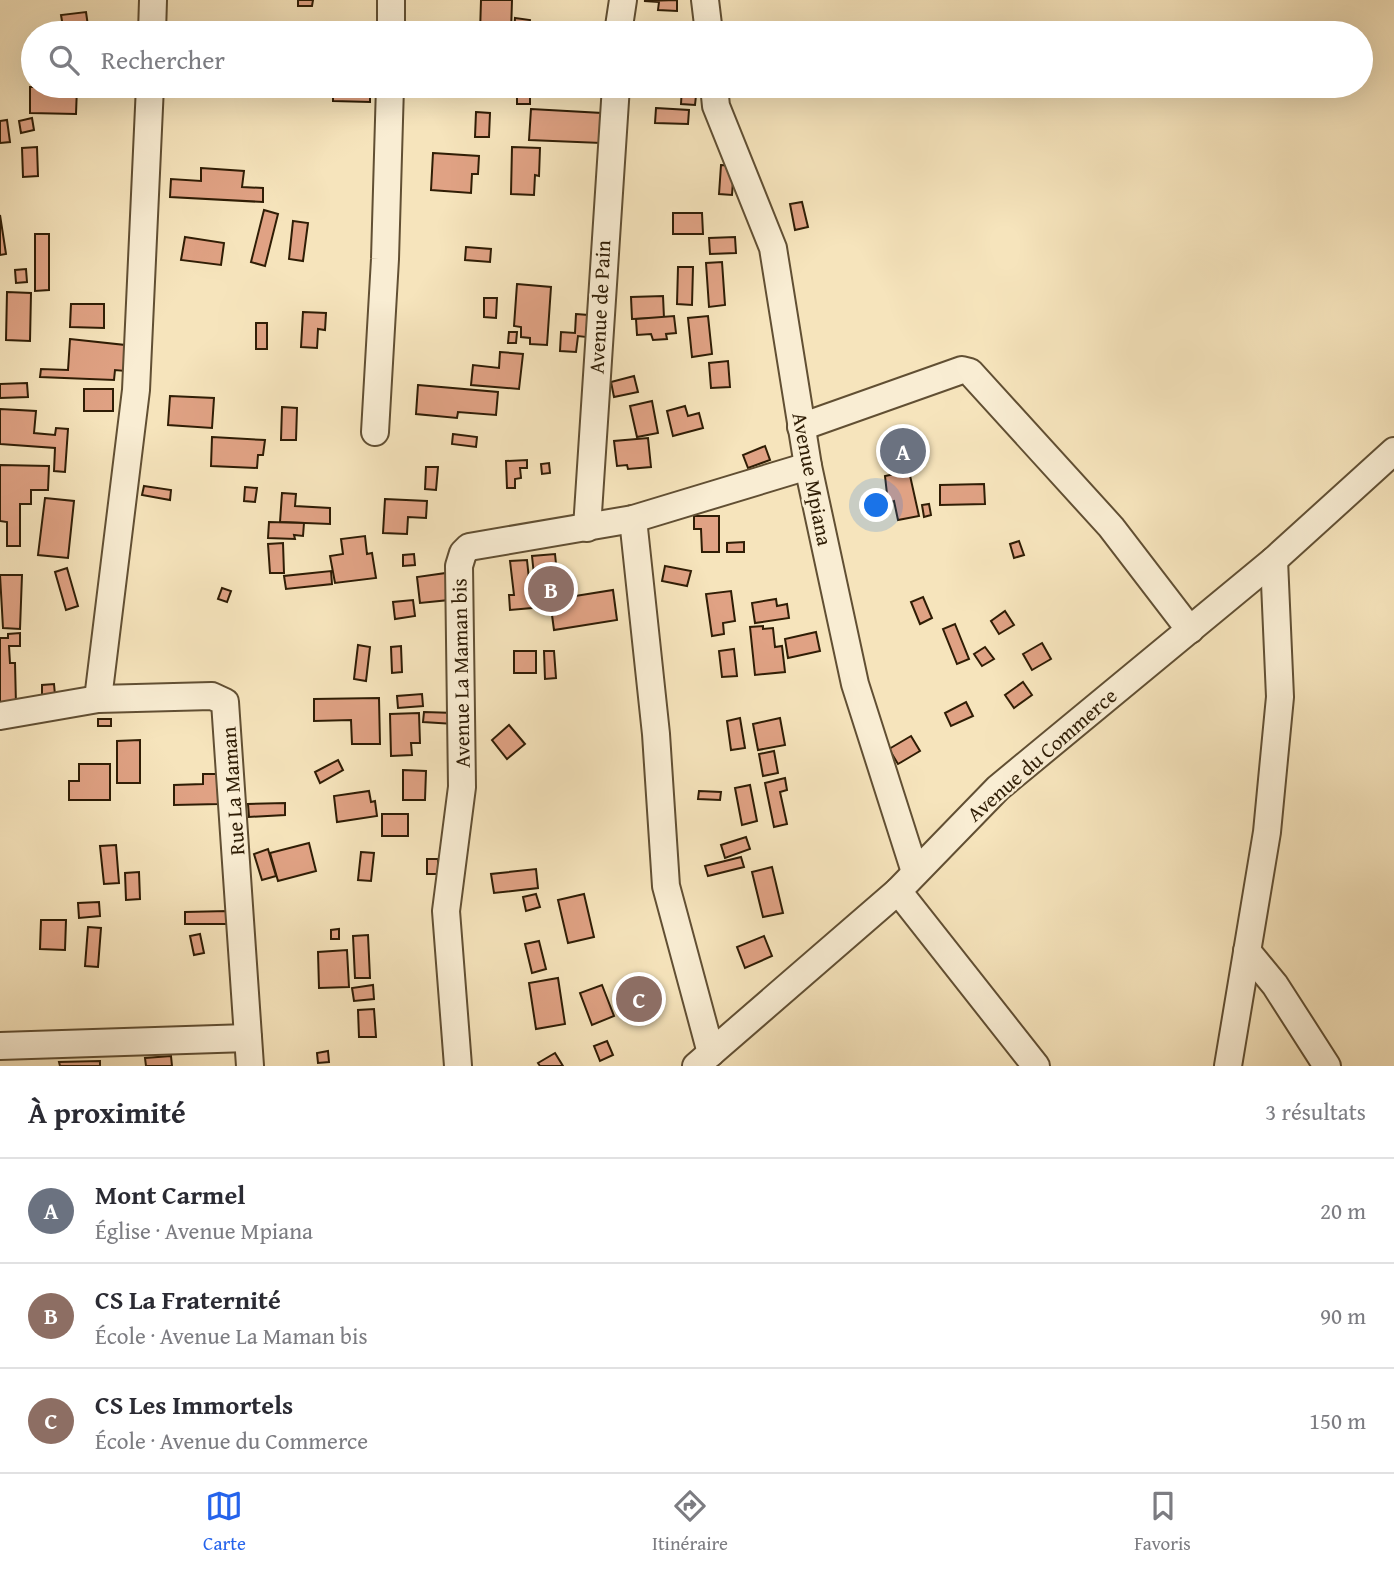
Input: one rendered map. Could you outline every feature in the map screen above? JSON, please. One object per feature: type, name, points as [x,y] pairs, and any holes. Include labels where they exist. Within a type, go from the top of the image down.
[{"type":"street","points":[[152,21],[153,0]]},
{"type":"street","points":[[391,0],[391,21]]},
{"type":"street","points":[[620,21],[623,0]]},
{"type":"street","points":[[705,0],[708,21]]},
{"type":"street","points":[[98,699],[136,390],[149,98]]},
{"type":"street","points":[[375,432],[386,259],[390,98]]},
{"type":"street","name":"Avenue de Pain","points":[[587,528],[615,98]]},
{"type":"street","name":"Avenue Mpiana","points":[[715,98],[716,106],[773,248],[808,466],[855,684],[907,882]]},
{"type":"street","points":[[801,426],[962,370],[970,372],[1111,527],[1190,630]]},
{"type":"street","name":"Avenue du Commerce","points":[[704,1060],[907,882],[998,788],[1274,560],[1394,451]]},
{"type":"street","name":"Avenue La Maman bis","points":[[458,1066],[446,911],[462,787],[459,566],[463,553],[469,547],[633,519],[808,466]]},
{"type":"street","points":[[633,519],[656,734],[666,886],[704,1060]]},
{"type":"street","points":[[1228,1066],[1267,832],[1280,697],[1274,560]]},
{"type":"street","name":"Rue La Maman","points":[[0,716],[98,699],[212,696],[225,702],[250,1066]]},
{"type":"street","points":[[907,882],[1036,1066]]},
{"type":"street","points":[[1247,951],[1275,985],[1327,1066]]},
{"type":"street","points":[[0,1046],[248,1038]]},
{"type":"building","points":[[298,0],[313,0],[312,6],[298,6]]},
{"type":"building","points":[[481,0],[512,0],[511,21],[480,21]]},
{"type":"building","points":[[677,0],[677,11],[658,10],[659,2],[644,1]]},
{"type":"building","points":[[86,12],[87,21],[62,21],[61,15]]},
{"type":"building","points":[[30,98],[77,98],[76,114],[30,113]]},
{"type":"building","points":[[333,98],[370,98],[370,102],[333,101]]},
{"type":"building","points":[[517,98],[530,98],[530,104],[517,104]]},
{"type":"building","points":[[681,98],[696,98],[695,105],[681,104]]},
{"type":"building","points":[[656,108],[689,110],[688,124],[655,123]]},
{"type":"building","points":[[531,109],[602,113],[601,143],[529,140]]},
{"type":"building","points":[[476,112],[490,113],[489,137],[475,137]]},
{"type":"building","points":[[32,118],[34,130],[21,133],[19,121]]},
{"type":"building","points":[[7,120],[10,142],[0,143],[0,121]]},
{"type":"building","points":[[37,147],[38,176],[23,177],[22,148]]},
{"type":"building","points":[[512,147],[540,148],[539,176],[535,175],[534,195],[511,194]]},
{"type":"building","points":[[433,153],[479,156],[478,174],[472,174],[471,193],[431,190]]},
{"type":"building","points":[[721,165],[734,166],[732,195],[719,194]]},
{"type":"building","points":[[201,168],[244,171],[242,187],[263,188],[263,202],[170,197],[171,179],[201,181]]},
{"type":"building","points":[[802,202],[808,227],[795,230],[790,204]]},
{"type":"building","points":[[264,210],[278,214],[265,266],[251,262]]},
{"type":"building","points":[[673,213],[702,213],[703,234],[673,234]]},
{"type":"building","points":[[0,215],[6,254],[0,255]]},
{"type":"building","points":[[293,221],[308,223],[303,261],[289,259]]},
{"type":"building","points":[[35,234],[49,234],[49,290],[35,291]]},
{"type":"building","points":[[185,237],[224,243],[221,265],[181,260]]},
{"type":"building","points":[[735,237],[736,253],[710,254],[709,238]]},
{"type":"building","points":[[466,247],[491,249],[490,262],[465,260]]},
{"type":"building","points":[[722,262],[725,305],[709,307],[706,263]]},
{"type":"building","points":[[678,267],[693,267],[692,305],[677,304]]},
{"type":"building","points":[[26,269],[27,282],[16,283],[15,270]]},
{"type":"building","points":[[517,284],[551,287],[547,345],[530,344],[530,338],[521,337],[521,327],[514,326]]},
{"type":"building","points":[[7,292],[31,293],[30,341],[6,340]]},
{"type":"building","points":[[663,296],[664,318],[632,319],[631,297]]},
{"type":"building","points":[[484,298],[497,298],[496,318],[484,317]]},
{"type":"building","points":[[71,304],[104,304],[104,328],[70,327]]},
{"type":"building","points":[[303,312],[326,313],[325,330],[318,329],[317,348],[301,347]]},
{"type":"building","points":[[576,314],[588,315],[586,337],[578,336],[576,352],[560,351],[561,332],[575,333]]},
{"type":"building","points":[[674,316],[676,333],[666,334],[667,339],[653,340],[651,334],[637,335],[636,319]]},
{"type":"building","points":[[708,316],[712,354],[692,357],[688,318]]},
{"type":"building","points":[[256,323],[267,323],[267,349],[256,349]]},
{"type":"building","points":[[509,332],[517,332],[516,343],[508,343]]},
{"type":"building","points":[[70,339],[125,345],[125,371],[115,370],[114,380],[40,377],[41,369],[68,370]]},
{"type":"building","points":[[500,352],[523,354],[519,389],[471,385],[473,365],[499,368]]},
{"type":"building","points":[[728,361],[730,387],[711,388],[709,363]]},
{"type":"building","points":[[634,376],[638,392],[614,397],[611,382]]},
{"type":"building","points":[[27,383],[28,397],[0,398],[0,384]]},
{"type":"building","points":[[418,385],[498,392],[496,415],[458,412],[457,418],[416,414]]},
{"type":"building","points":[[84,389],[113,389],[113,411],[84,411]]},
{"type":"building","points":[[170,396],[214,398],[212,428],[168,425]]},
{"type":"building","points":[[652,401],[658,433],[637,437],[630,406]]},
{"type":"building","points":[[685,406],[688,416],[699,413],[703,428],[673,436],[667,411]]},
{"type":"building","points":[[282,407],[297,408],[296,440],[281,440]]},
{"type":"building","points":[[0,409],[36,411],[34,433],[55,435],[56,428],[68,429],[65,472],[54,471],[55,448],[0,444]]},
{"type":"building","points":[[453,434],[477,437],[476,447],[452,444]]},
{"type":"building","points":[[212,437],[265,440],[263,455],[258,455],[257,468],[211,466]]},
{"type":"building","points":[[648,438],[651,467],[628,469],[627,465],[617,466],[614,441]]},
{"type":"building","points":[[765,446],[770,460],[748,468],[743,455]]},
{"type":"building","points":[[527,460],[527,468],[520,468],[521,478],[515,479],[515,488],[507,488],[506,461]]},
{"type":"building","points":[[549,463],[550,473],[542,474],[541,464]]},
{"type":"building","points":[[0,465],[49,466],[48,490],[31,490],[31,504],[20,504],[20,546],[7,546],[7,522],[0,521]]},
{"type":"building","points":[[426,467],[438,467],[436,490],[425,489]]},
{"type":"building","points":[[909,471],[919,516],[898,520],[894,501],[888,503],[885,476]]},
{"type":"building","points":[[984,484],[985,504],[940,505],[940,485]]},
{"type":"building","points":[[144,486],[171,490],[170,500],[142,495]]},
{"type":"building","points":[[245,487],[257,488],[255,502],[244,501]]},
{"type":"building","points":[[282,493],[296,494],[295,506],[330,508],[330,524],[280,522]]},
{"type":"building","points":[[45,498],[74,501],[68,558],[38,555]]},
{"type":"building","points":[[385,499],[427,501],[426,518],[408,517],[407,534],[383,533]]},
{"type":"building","points":[[929,504],[931,515],[924,517],[922,505]]},
{"type":"building","points":[[694,516],[719,516],[719,552],[702,552],[701,529],[694,529]]},
{"type":"building","points":[[269,522],[304,523],[303,536],[294,535],[295,539],[268,538]]},
{"type":"building","points":[[365,536],[367,554],[372,553],[376,578],[335,583],[330,556],[343,554],[341,539]]},
{"type":"building","points":[[1019,541],[1024,555],[1014,558],[1010,544]]},
{"type":"building","points":[[744,542],[744,552],[727,552],[727,543]]},
{"type":"building","points":[[283,543],[284,573],[270,573],[268,544]]},
{"type":"building","points":[[414,554],[415,565],[403,566],[403,555]]},
{"type":"building","points":[[555,554],[559,593],[536,595],[532,556]]},
{"type":"building","points":[[527,560],[532,608],[510,610],[509,595],[514,595],[510,561]]},
{"type":"building","points":[[665,566],[691,571],[687,586],[662,581]]},
{"type":"building","points":[[67,568],[78,606],[66,610],[55,572]]},
{"type":"building","points":[[331,571],[332,584],[286,589],[284,576]]},
{"type":"building","points":[[446,573],[449,600],[420,603],[417,577]]},
{"type":"building","points":[[0,575],[22,575],[20,629],[3,628]]},
{"type":"building","points":[[222,588],[231,591],[227,602],[218,599]]},
{"type":"building","points":[[613,590],[617,620],[554,630],[550,600]]},
{"type":"building","points":[[731,591],[735,621],[723,623],[724,634],[712,636],[706,594]]},
{"type":"building","points":[[923,597],[932,618],[920,624],[911,602]]},
{"type":"building","points":[[776,599],[777,606],[787,604],[789,618],[755,623],[752,603]]},
{"type":"building","points":[[413,600],[415,616],[395,619],[393,602]]},
{"type":"building","points":[[1005,611],[1014,625],[999,634],[991,621]]},
{"type":"building","points":[[955,624],[969,659],[957,664],[943,629]]},
{"type":"building","points":[[763,626],[763,629],[773,628],[775,647],[782,646],[785,672],[755,675],[750,627]]},
{"type":"building","points":[[816,632],[820,651],[788,658],[785,639]]},
{"type":"building","points":[[20,633],[20,646],[9,646],[10,663],[15,663],[16,705],[0,706],[0,638]]},
{"type":"building","points":[[1042,643],[1051,659],[1032,670],[1023,654]]},
{"type":"building","points":[[358,645],[370,647],[366,681],[354,679]]},
{"type":"building","points":[[401,646],[402,672],[392,673],[391,647]]},
{"type":"building","points":[[985,647],[994,659],[982,666],[974,654]]},
{"type":"building","points":[[734,649],[737,676],[722,677],[719,651]]},
{"type":"building","points":[[514,651],[536,651],[536,673],[514,673]]},
{"type":"building","points":[[544,651],[554,651],[556,678],[545,679]]},
{"type":"building","points":[[1023,682],[1032,695],[1014,708],[1005,695]]},
{"type":"building","points":[[54,684],[55,695],[42,696],[42,685]]},
{"type":"building","points":[[422,694],[423,706],[398,708],[397,696]]},
{"type":"building","points":[[379,698],[380,744],[352,744],[351,720],[314,721],[314,699]]},
{"type":"building","points":[[966,702],[973,716],[951,726],[945,713]]},
{"type":"building","points":[[424,712],[455,713],[454,724],[423,722]]},
{"type":"building","points":[[419,713],[420,743],[411,743],[412,755],[391,756],[390,714]]},
{"type":"building","points":[[740,718],[745,748],[731,750],[727,721]]},
{"type":"building","points":[[780,718],[785,745],[758,750],[753,724]]},
{"type":"building","points":[[98,719],[111,719],[111,726],[98,726]]},
{"type":"building","points":[[509,725],[525,744],[507,759],[492,740]]},
{"type":"building","points":[[911,736],[920,751],[898,764],[889,749]]},
{"type":"building","points":[[140,740],[140,783],[117,783],[117,741]]},
{"type":"building","points":[[774,751],[778,773],[763,776],[759,754]]},
{"type":"building","points":[[338,760],[343,770],[320,783],[315,772]]},
{"type":"building","points":[[79,764],[110,764],[110,800],[69,800],[69,781],[79,781]]},
{"type":"building","points":[[403,770],[426,771],[425,800],[403,800]]},
{"type":"building","points":[[203,774],[219,774],[219,804],[174,805],[174,785],[203,784]]},
{"type":"building","points":[[785,778],[787,790],[780,792],[787,824],[774,827],[765,783]]},
{"type":"building","points":[[750,785],[757,821],[742,825],[735,788]]},
{"type":"building","points":[[369,791],[371,802],[375,801],[377,816],[337,822],[334,796]]},
{"type":"building","points":[[699,791],[721,792],[720,800],[698,799]]},
{"type":"building","points":[[285,803],[285,815],[249,817],[248,804]]},
{"type":"building","points":[[382,814],[408,814],[408,836],[382,836]]},
{"type":"building","points":[[746,837],[750,849],[725,858],[721,845]]},
{"type":"building","points":[[309,843],[316,871],[278,881],[270,853]]},
{"type":"building","points":[[116,845],[119,883],[104,884],[100,846]]},
{"type":"building","points":[[268,849],[276,876],[262,880],[254,854]]},
{"type":"building","points":[[361,852],[374,853],[371,881],[358,880]]},
{"type":"building","points":[[741,857],[744,867],[708,876],[705,866]]},
{"type":"building","points":[[427,859],[438,859],[438,874],[427,874]]},
{"type":"building","points":[[772,867],[783,913],[763,917],[752,872]]},
{"type":"building","points":[[536,869],[538,888],[494,893],[491,874]]},
{"type":"building","points":[[139,872],[140,899],[126,900],[125,873]]},
{"type":"building","points":[[536,894],[540,907],[526,911],[523,897]]},
{"type":"building","points":[[584,894],[594,937],[568,943],[558,900]]},
{"type":"building","points":[[99,902],[100,916],[79,918],[78,903]]},
{"type":"building","points":[[228,911],[228,924],[185,924],[185,912]]},
{"type":"building","points":[[41,920],[66,920],[65,950],[40,949]]},
{"type":"building","points":[[88,927],[101,928],[98,967],[85,966]]},
{"type":"building","points":[[339,929],[339,939],[331,939],[331,930]]},
{"type":"building","points":[[200,934],[204,953],[194,955],[190,936]]},
{"type":"building","points":[[368,935],[370,978],[355,978],[353,936]]},
{"type":"building","points":[[764,936],[772,956],[745,968],[737,947]]},
{"type":"building","points":[[539,941],[546,969],[532,973],[525,944]]},
{"type":"building","points":[[347,950],[349,987],[319,988],[318,952]]},
{"type":"building","points":[[558,978],[565,1024],[536,1029],[529,983]]},
{"type":"building","points":[[373,985],[374,999],[354,1001],[352,988]]},
{"type":"building","points":[[602,985],[614,1016],[592,1025],[580,993]]},
{"type":"building","points":[[374,1009],[376,1037],[359,1037],[358,1010]]},
{"type":"building","points":[[607,1041],[613,1055],[600,1061],[594,1046]]},
{"type":"building","points":[[328,1051],[329,1062],[318,1063],[317,1053]]},
{"type":"building","points":[[555,1053],[563,1066],[540,1066],[538,1063]]},
{"type":"building","points":[[171,1056],[172,1066],[146,1066],[145,1058]]},
{"type":"building","points":[[100,1061],[100,1066],[60,1066],[59,1062]]},
{"type":"place","name":"Mont Carmel","points":[[903,451]]},
{"type":"place","name":"CS La Fraternité","points":[[551,589]]},
{"type":"place","name":"CS Les Immortels","points":[[639,999]]}]
